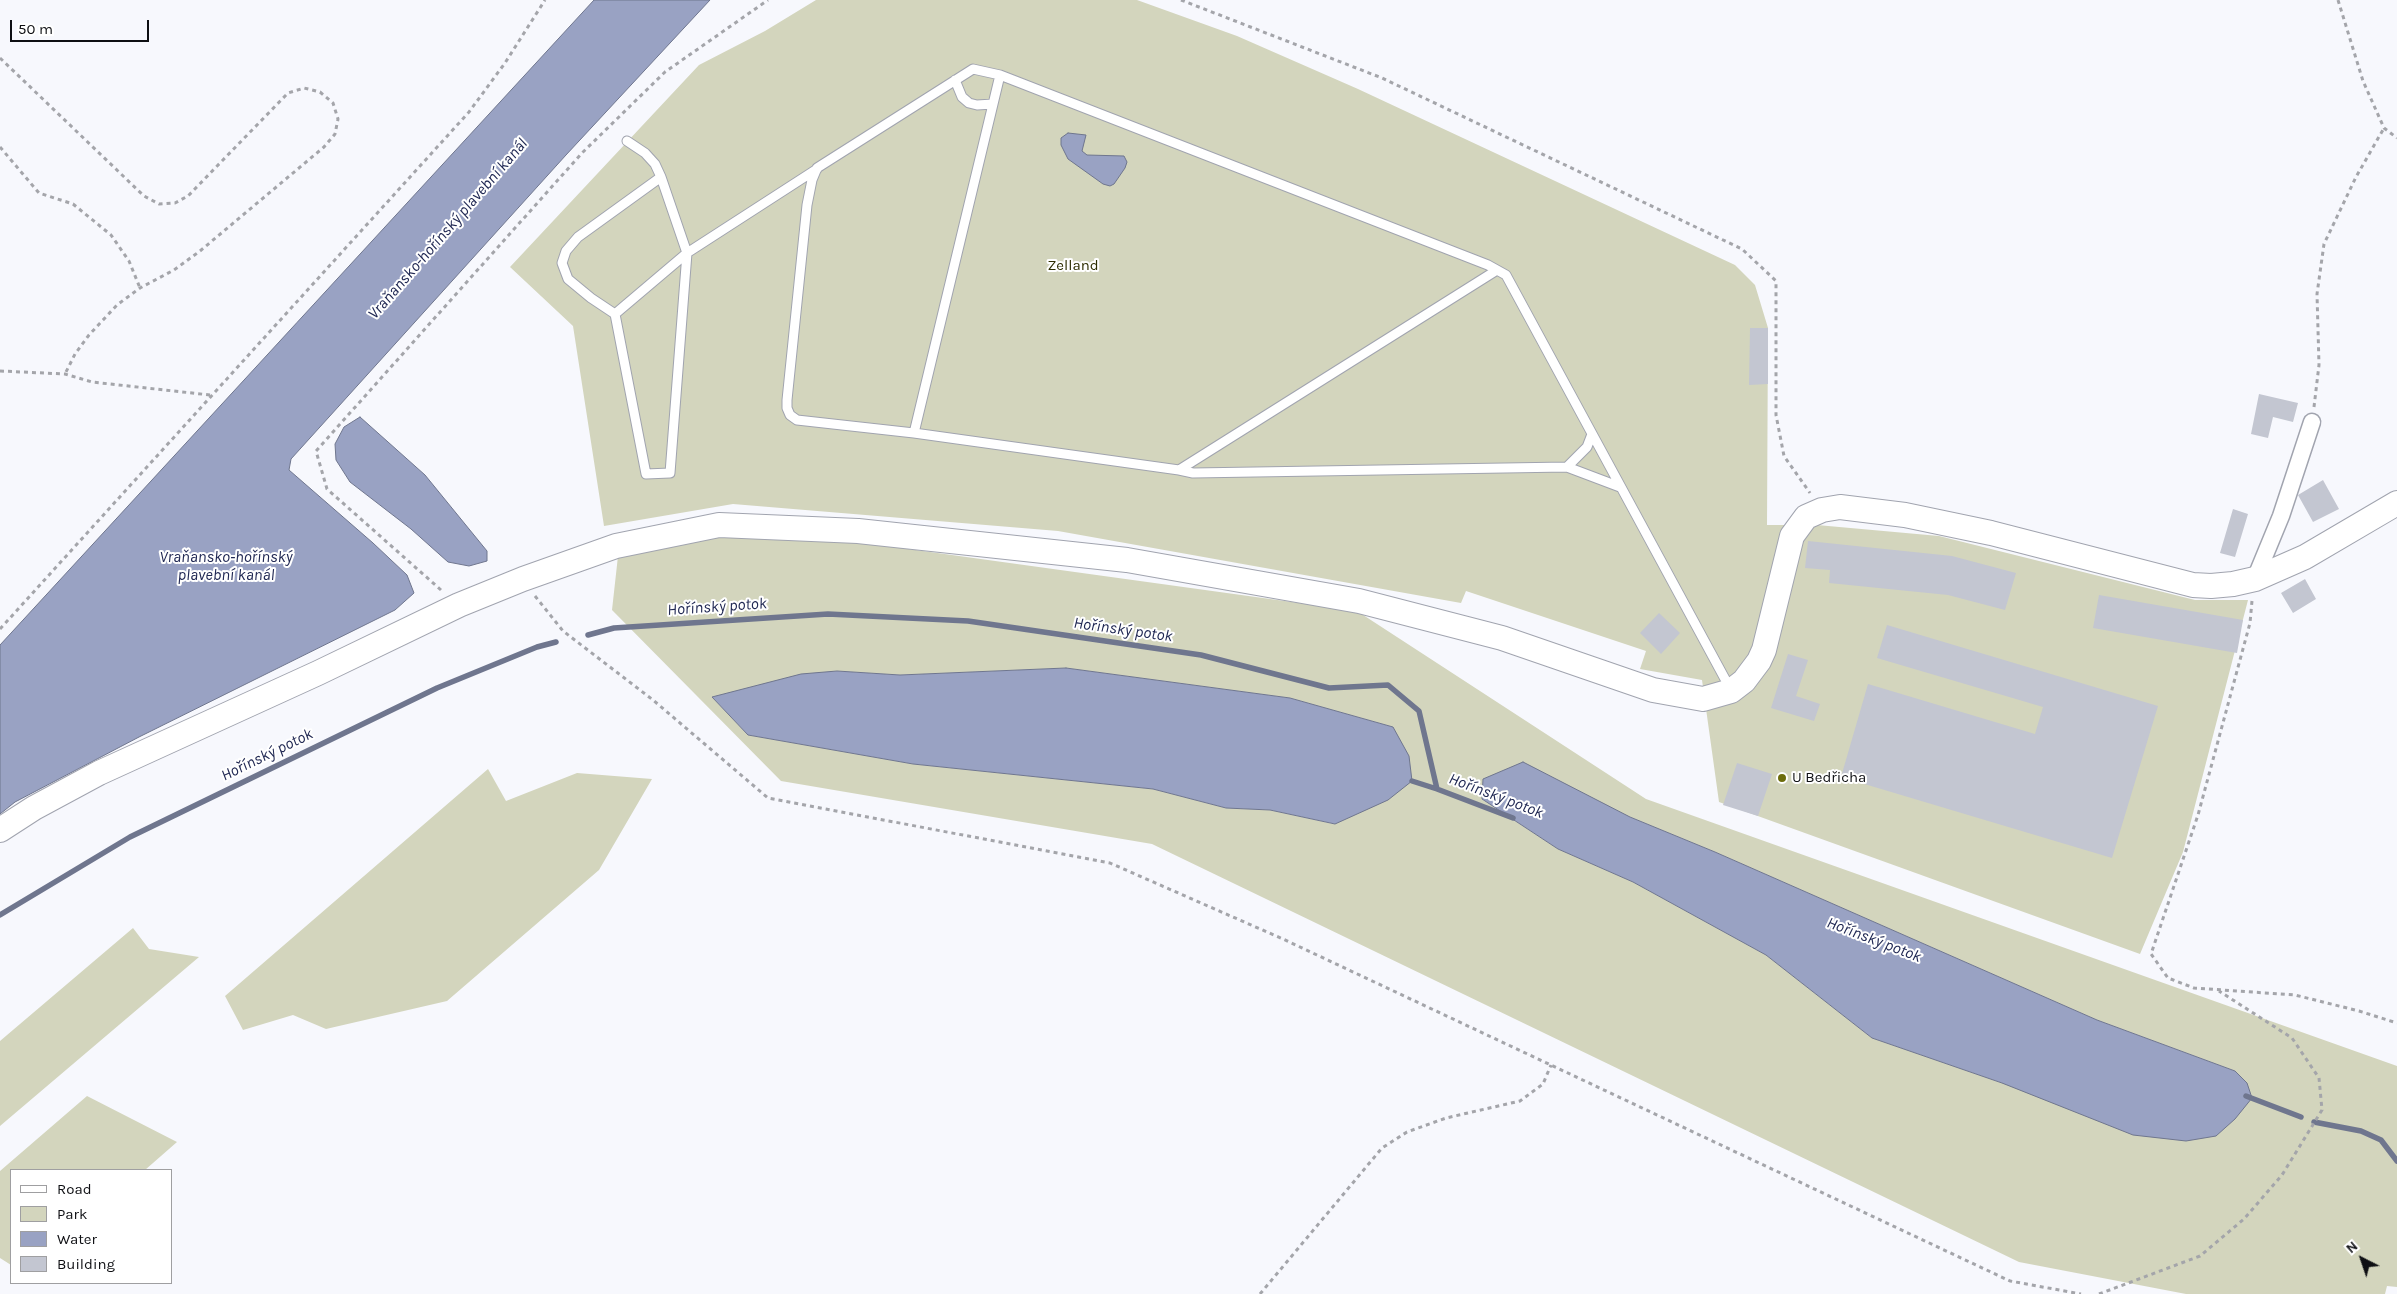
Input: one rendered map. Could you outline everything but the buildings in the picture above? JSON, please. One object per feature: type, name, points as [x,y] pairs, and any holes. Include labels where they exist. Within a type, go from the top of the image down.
[{"type":"street","points":[[2255,579],[2281,516],[2312,422]]},
{"type":"street","points":[[0,830],[34,808],[99,772],[458,606],[522,579],[616,546],[719,525],[858,531],[1128,560],[1359,601],[1502,638],[1653,690],[1703,699],[1731,691],[1752,672],[1764,650],[1792,536],[1806,518],[1822,510],[1840,507],[1905,515],[1991,533],[2193,585],[2233,584],[2255,579],[2305,557],[2397,503]]},
{"type":"lane","points":[[615,314],[687,253],[955,80],[973,69],[1000,75],[1488,265],[1506,276],[1731,691]]},
{"type":"lane","points":[[914,433],[1000,75]]},
{"type":"lane","points":[[955,80],[962,98],[969,103],[977,105],[993,104]]},
{"type":"lane","points":[[627,141],[645,153],[655,164],[661,177],[687,253],[670,473],[646,474],[615,314],[568,279],[562,263],[566,251],[578,237],[661,177]]},
{"type":"lane","points":[[817,168],[812,180],[807,205],[787,408],[790,416],[797,420],[914,433],[1194,472],[1567,468],[1620,487]]},
{"type":"lane","points":[[1179,470],[1497,270]]},
{"type":"lane","points":[[1567,468],[1586,447],[1592,434]]},
{"type":"path","points":[[0,629],[198,413],[210,395],[469,112],[505,63],[545,0]]},
{"type":"path","points":[[458,606],[327,489],[316,451],[589,146],[664,72],[768,0]]},
{"type":"path","points":[[1181,0],[1382,78],[1742,249],[1776,281],[1776,415],[1784,456],[1822,510]]},
{"type":"path","points":[[2338,0],[2363,81],[2384,128],[2397,138]]},
{"type":"path","points":[[0,58],[144,196],[159,204],[175,203],[188,196],[288,93],[304,88],[320,92],[333,103],[338,119],[335,134],[330,141],[200,252],[174,270],[140,288],[117,305],[89,334],[75,354],[65,374]]},
{"type":"path","points":[[2312,422],[2319,365],[2317,294],[2324,244],[2356,177],[2384,128]]},
{"type":"path","points":[[0,147],[39,193],[73,204],[111,235],[129,261],[140,288]]},
{"type":"path","points":[[0,371],[65,374],[92,382],[210,395]]},
{"type":"path","points":[[522,579],[546,612],[563,631],[653,700],[768,798],[1110,863],[1283,939],[2010,1281],[2081,1294]]},
{"type":"path","points":[[2255,579],[2250,623],[2198,816],[2151,954],[2168,978],[2194,988],[2295,995],[2359,1011],[2397,1023]]},
{"type":"path","points":[[2099,1294],[2200,1256],[2244,1219],[2282,1176],[2322,1110],[2320,1078],[2292,1038],[2218,990]]},
{"type":"path","points":[[1260,1294],[1382,1148],[1407,1132],[1446,1118],[1520,1100],[1543,1084],[1551,1065]]},
{"type":"green space","name":"Zelland","points":[[816,0],[1137,0],[1237,36],[1358,89],[1735,265],[1755,285],[1768,328],[1767,525],[1817,525],[1939,536],[2195,600],[2248,600],[2183,852],[2140,954],[1719,802],[1702,680],[1640,669],[1646,651],[1466,591],[1461,603],[1058,531],[733,504],[604,526],[573,326],[510,267],[699,65],[765,31]]},
{"type":"green space","points":[[742,526],[1357,611],[1646,799],[2397,1066],[2397,1287],[2387,1286],[2385,1294],[2186,1294],[2019,1262],[1152,844],[781,781],[612,610],[618,556]],"holes":[[[1066,668],[1290,698],[1393,727],[1334,824],[1270,810],[1226,808],[1153,789],[913,764],[748,735],[712,697],[837,671],[900,675]],[[1483,779],[1630,817],[1715,852],[2097,1020],[2235,1071],[2002,1083],[1872,1038],[1766,955],[1633,882],[1558,849],[1483,800]]]},
{"type":"green space","points":[[488,769],[506,801],[577,773],[652,779],[599,870],[447,1001],[326,1029],[293,1015],[243,1030],[225,996]]},
{"type":"green space","points":[[133,928],[149,949],[199,957],[0,1126],[0,1041]]},
{"type":"green space","points":[[87,1096],[177,1142],[146,1169],[10,1169],[10,1264],[0,1258],[0,1171]]},
{"type":"water","name":"Vraňansko-hořínský plavební kanál","points":[[594,0],[710,0],[566,155],[291,459],[289,470],[407,575],[414,593],[395,610],[139,737],[15,802],[0,814],[0,645]]},
{"type":"water","points":[[1068,133],[1086,135],[1082,151],[1087,155],[1124,156],[1127,162],[1125,168],[1114,184],[1110,186],[1103,184],[1068,159],[1061,145],[1061,138]]},
{"type":"water","points":[[360,417],[425,475],[487,551],[487,561],[469,566],[448,562],[411,529],[350,482],[336,460],[335,444],[344,427]]},
{"type":"water","points":[[1066,668],[1290,698],[1393,727],[1409,756],[1412,781],[1388,800],[1335,824],[1270,810],[1226,808],[1153,789],[913,764],[748,735],[712,697],[801,674],[837,671],[900,675]]},
{"type":"water","points":[[1523,762],[1630,817],[1715,852],[2097,1020],[2235,1071],[2247,1083],[2252,1098],[2235,1119],[2216,1136],[2186,1141],[2133,1135],[2002,1083],[1872,1038],[1766,955],[1633,882],[1558,849],[1482,799],[1483,779]]},
{"type":"waterway","name":"Hořínský potok","points":[[588,635],[614,628],[828,614],[968,621],[1201,655],[1329,688],[1388,685],[1419,711],[1437,789],[1513,818]]},
{"type":"waterway","name":"Hořínský potok","points":[[0,915],[130,837],[437,688],[537,647],[556,642]]},
{"type":"waterway","points":[[1412,781],[1437,789]]},
{"type":"waterway","name":"Hořínský potok","points":[[2246,1096],[2301,1117]]},
{"type":"waterway","name":"Hořínský potok","points":[[2314,1122],[2361,1131],[2381,1140],[2397,1161]]},
{"type":"place","name":"U Bedřicha","points":[[1782,778]]}]
